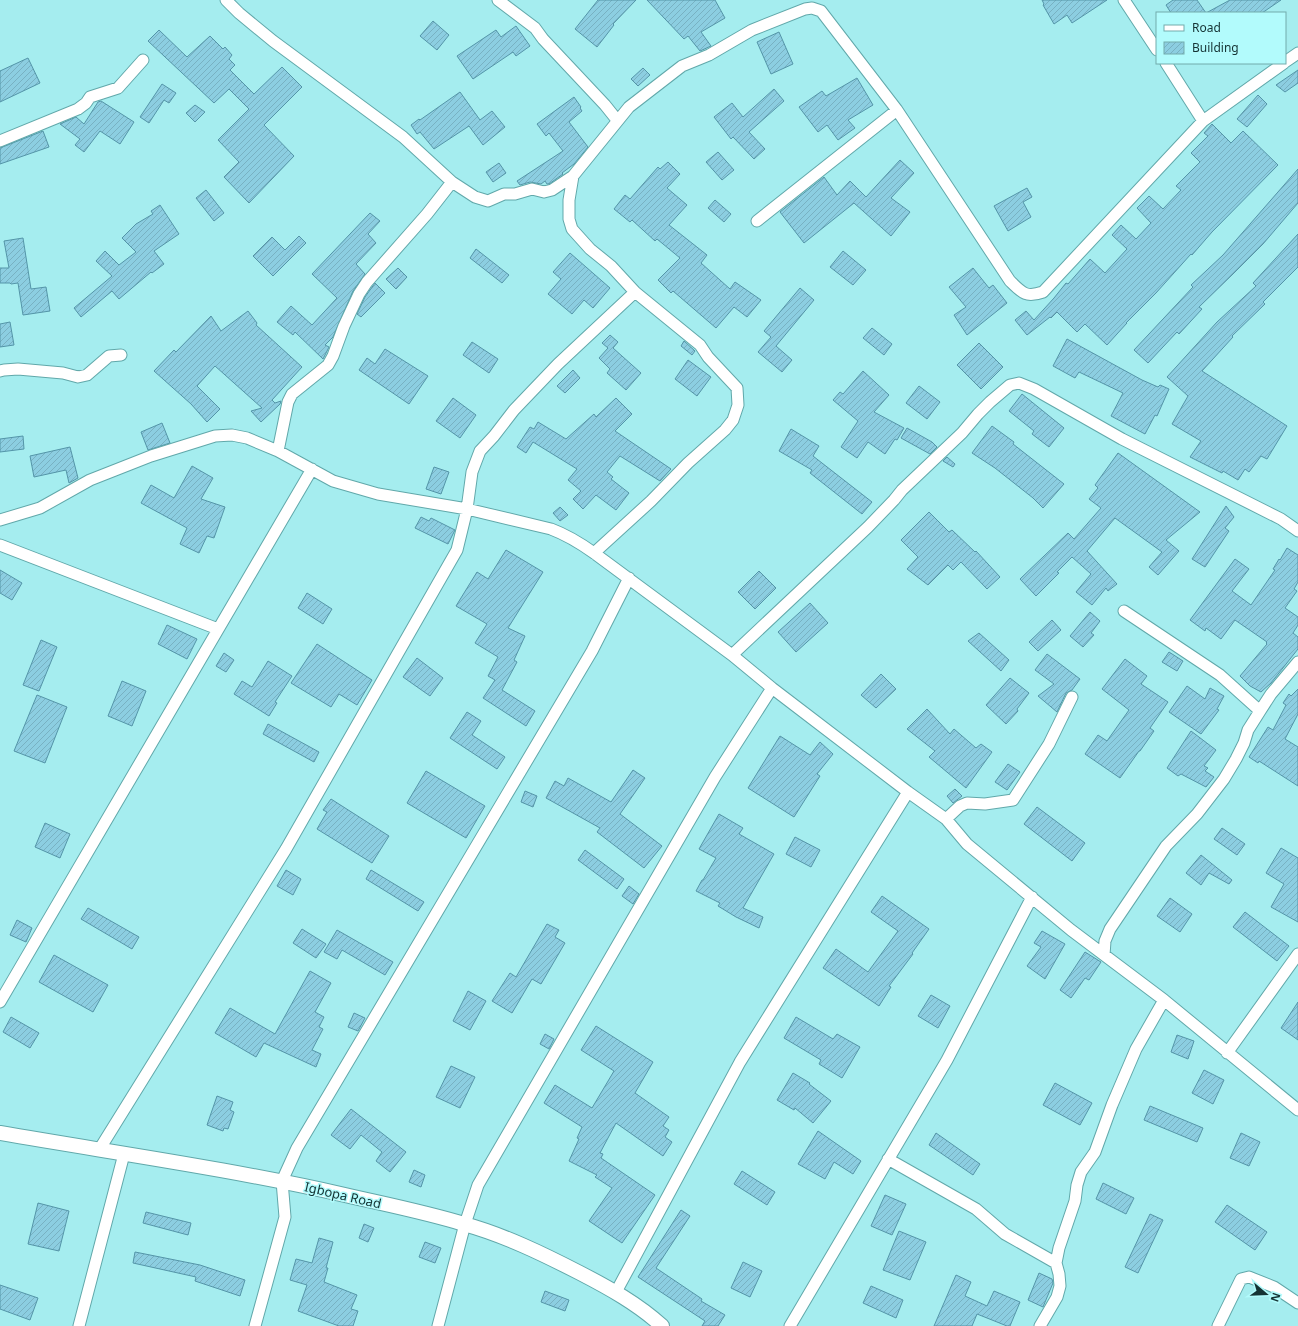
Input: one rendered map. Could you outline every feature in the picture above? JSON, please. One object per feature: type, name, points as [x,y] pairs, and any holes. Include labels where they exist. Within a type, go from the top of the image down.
[{"type":"street","points":[[226,0],[239,13],[273,41],[403,137],[452,182],[475,197],[488,201],[504,194],[515,194],[532,189],[544,192],[552,190],[573,176],[628,106],[682,66],[709,55],[752,30],[805,9],[812,8],[821,11],[897,110],[1010,281],[1020,291],[1033,296],[1044,292],[1203,121],[1283,64]]},
{"type":"street","points":[[498,0],[535,28],[543,39],[605,105],[617,120]]},
{"type":"street","points":[[1124,0],[1156,48]]},
{"type":"street","points":[[1286,62],[1298,53]]},
{"type":"street","points":[[0,141],[78,109],[86,103],[90,97],[118,88],[143,60]]},
{"type":"street","points":[[1167,64],[1203,121]]},
{"type":"street","points":[[757,221],[897,110]]},
{"type":"street","points":[[573,176],[569,200],[569,219],[572,229],[590,250],[611,266],[636,292],[700,345],[708,357],[737,388],[738,405],[733,420],[725,430],[688,463],[651,501],[594,553]]},
{"type":"street","points":[[278,451],[288,402],[292,394],[328,365],[359,294],[367,282],[427,214],[452,182]]},
{"type":"street","points":[[99,1150],[286,849],[457,550],[467,509],[472,472],[480,451],[494,436],[514,410],[558,364],[636,292]]},
{"type":"street","points":[[0,371],[18,369],[63,373],[78,377],[87,375],[109,356],[121,355]]},
{"type":"street","points":[[732,655],[868,527],[902,490],[962,433],[990,402],[1010,385],[1019,383],[1034,389],[1122,439],[1280,519],[1298,531]]},
{"type":"street","points":[[0,520],[40,508],[90,480],[151,456],[215,436],[232,435],[247,438],[278,451],[333,481],[378,494],[467,509],[551,529],[576,540],[732,655],[772,688],[908,792],[946,818],[967,844],[1032,898],[1164,1000],[1298,1110]]},
{"type":"street","points":[[0,1002],[312,469]]},
{"type":"street","points":[[0,545],[218,629]]},
{"type":"street","points":[[255,1326],[285,1217],[282,1181],[297,1148],[592,651],[629,578]]},
{"type":"street","points":[[1124,611],[1220,676],[1260,711]]},
{"type":"street","points":[[1104,955],[1105,941],[1110,929],[1166,846],[1197,814],[1224,779],[1244,743],[1248,730],[1260,711],[1271,694],[1298,662]]},
{"type":"street","points":[[438,1326],[465,1224],[478,1185],[715,777],[772,688]]},
{"type":"street","points":[[946,818],[960,806],[967,803],[986,804],[1013,800],[1049,744],[1072,697]]},
{"type":"street","points":[[616,1292],[740,1062],[908,792]]},
{"type":"street","points":[[790,1326],[947,1060],[1032,898]]},
{"type":"street","points":[[1227,1053],[1298,954]]},
{"type":"street","points":[[1040,1326],[1056,1297],[1060,1286],[1056,1263],[1059,1248],[1075,1201],[1077,1185],[1081,1172],[1095,1152],[1112,1105],[1136,1049],[1164,1000]]},
{"type":"street","name":"Igbopa Road","points":[[0,1133],[282,1181],[465,1224],[531,1249],[616,1292],[662,1326]]},
{"type":"street","points":[[79,1326],[124,1154]]},
{"type":"street","points":[[888,1159],[976,1209],[1005,1234],[1056,1263]]},
{"type":"street","points":[[1218,1326],[1241,1279],[1249,1277],[1274,1287],[1298,1303]]},
{"type":"building","points":[[598,0],[636,0],[613,24],[614,25],[597,47],[575,29]]},
{"type":"building","points":[[647,0],[715,0],[725,18],[701,32],[711,46],[700,51],[688,36],[684,39]]},
{"type":"building","points":[[1042,0],[1107,0],[1072,23],[1067,15],[1054,24],[1043,5]]},
{"type":"building","points":[[1173,0],[1197,0],[1205,12],[1170,12],[1166,5]]},
{"type":"building","points":[[1230,0],[1281,0],[1263,12],[1208,12]]},
{"type":"building","points":[[433,21],[449,35],[437,50],[420,36]]},
{"type":"building","points":[[516,26],[530,46],[516,56],[513,52],[473,79],[457,56],[496,30],[501,37]]},
{"type":"building","points":[[159,30],[187,57],[210,36],[223,49],[225,47],[232,55],[229,59],[235,65],[230,70],[254,94],[282,67],[302,87],[264,125],[294,156],[249,203],[224,177],[239,162],[218,140],[249,109],[229,89],[214,103],[148,41]]},
{"type":"building","points":[[779,32],[793,64],[771,74],[757,42]]},
{"type":"building","points":[[28,58],[40,83],[0,102],[0,71]]},
{"type":"building","points":[[643,68],[650,75],[638,86],[631,79]]},
{"type":"building","points":[[1298,70],[1298,83],[1285,92],[1276,85]]},
{"type":"building","points":[[857,78],[873,105],[848,120],[855,128],[838,140],[827,125],[818,132],[799,107],[822,91],[826,96]]},
{"type":"building","points":[[162,84],[176,93],[169,103],[164,100],[149,123],[140,117]]},
{"type":"building","points":[[774,89],[784,101],[749,132],[765,149],[754,159],[733,137],[731,139],[714,117],[732,103],[743,117]]},
{"type":"building","points":[[460,92],[480,120],[492,111],[505,127],[483,145],[469,126],[434,149],[420,132],[417,134],[411,125]]},
{"type":"building","points":[[1258,95],[1267,104],[1247,127],[1237,119]]},
{"type":"building","points":[[574,97],[582,111],[569,122],[588,147],[574,164],[549,184],[545,181],[541,184],[530,182],[520,185],[517,181],[563,151],[549,133],[546,136],[537,124]]},
{"type":"building","points":[[101,101],[134,122],[120,144],[100,131],[84,152],[75,145],[80,139],[60,124],[76,117],[84,124],[98,102]]},
{"type":"building","points":[[195,105],[205,112],[195,122],[186,113]]},
{"type":"building","points":[[1212,124],[1231,143],[1243,131],[1278,165],[1212,232],[1192,255],[1191,254],[1107,345],[1085,324],[1077,332],[1057,312],[1027,335],[1015,320],[1026,311],[1034,320],[1066,283],[1068,284],[1090,259],[1105,273],[1127,249],[1112,235],[1121,225],[1136,239],[1151,223],[1137,208],[1149,196],[1163,209],[1181,190],[1176,186],[1200,162],[1191,153],[1208,136],[1204,133]]},
{"type":"building","points":[[43,131],[49,147],[0,164],[0,148]]},
{"type":"building","points":[[718,152],[734,170],[722,180],[706,162]]},
{"type":"building","points":[[900,160],[914,173],[891,198],[910,212],[891,236],[854,203],[804,243],[780,212],[824,177],[837,195],[850,181],[866,197]]},
{"type":"building","points":[[668,162],[680,174],[667,188],[687,205],[669,225],[707,255],[701,263],[730,289],[735,282],[761,300],[747,317],[734,307],[716,328],[673,291],[671,293],[658,280],[680,258],[657,239],[655,241],[632,220],[630,222],[614,209],[625,195],[630,199],[658,167],[660,169]]},
{"type":"building","points":[[499,163],[506,173],[493,182],[486,172]]},
{"type":"building","points":[[1298,169],[1298,203],[1263,244],[1199,307],[1202,309],[1179,334],[1177,332],[1148,363],[1134,350],[1193,287],[1191,285],[1223,255]]},
{"type":"building","points":[[1027,188],[1032,197],[1023,202],[1031,217],[1008,231],[994,206]]},
{"type":"building","points":[[206,190],[224,213],[214,221],[196,198]]},
{"type":"building","points":[[715,200],[731,214],[724,222],[708,208]]},
{"type":"building","points":[[160,205],[179,234],[154,251],[164,264],[152,273],[151,272],[119,299],[112,291],[81,317],[74,308],[112,276],[96,261],[105,251],[119,265],[136,252],[122,238],[136,224],[153,214],[151,211]]},
{"type":"building","points":[[370,213],[380,221],[368,234],[376,243],[356,264],[365,274],[353,291],[333,337],[325,345],[329,347],[323,359],[295,332],[293,335],[277,322],[291,306],[312,325],[337,298],[312,274]]},
{"type":"building","points":[[1298,234],[1298,267],[1263,302],[1265,304],[1232,336],[1233,337],[1202,371],[1287,426],[1267,459],[1261,456],[1249,472],[1245,469],[1238,480],[1223,471],[1222,473],[1190,457],[1201,441],[1172,424],[1188,396],[1167,377],[1217,322],[1256,286],[1253,283]]},
{"type":"building","points":[[299,236],[306,243],[273,276],[253,256],[272,237],[285,250]]},
{"type":"building","points":[[23,238],[31,289],[46,287],[50,311],[23,315],[18,283],[0,283],[0,268],[9,268],[4,241]]},
{"type":"building","points":[[476,249],[509,275],[502,283],[470,258]]},
{"type":"building","points":[[843,251],[866,270],[853,285],[830,267]]},
{"type":"building","points":[[570,253],[610,288],[593,308],[584,300],[572,314],[548,294],[561,279],[553,272]]},
{"type":"building","points":[[398,268],[407,277],[396,289],[386,279]]},
{"type":"building","points":[[973,268],[989,288],[993,285],[1007,303],[967,335],[954,315],[966,307],[949,287]]},
{"type":"building","points":[[375,283],[385,293],[361,317],[357,314],[365,297]]},
{"type":"building","points":[[800,288],[814,300],[776,346],[792,360],[782,372],[758,352],[771,337],[764,331]]},
{"type":"building","points":[[248,311],[257,323],[256,325],[302,367],[272,400],[275,403],[281,401],[280,404],[261,422],[251,411],[262,408],[215,366],[197,386],[220,409],[207,422],[191,404],[154,371],[174,350],[176,352],[211,316],[221,331]]},
{"type":"building","points":[[10,322],[14,345],[0,347],[0,324]]},
{"type":"building","points":[[872,328],[892,344],[884,355],[863,338]]},
{"type":"building","points":[[610,335],[618,342],[613,348],[641,373],[626,390],[607,373],[610,369],[599,358],[608,348],[602,343]]},
{"type":"building","points":[[1067,339],[1142,380],[1158,387],[1160,385],[1169,389],[1157,416],[1155,415],[1145,434],[1111,416],[1123,393],[1079,372],[1075,378],[1053,366]]},
{"type":"building","points":[[684,341],[695,351],[692,355],[681,346]]},
{"type":"building","points":[[472,342],[498,359],[489,373],[463,355]]},
{"type":"building","points":[[979,343],[1003,367],[981,389],[957,365]]},
{"type":"building","points":[[385,349],[428,376],[409,404],[359,370],[367,358],[375,364]]},
{"type":"building","points":[[688,360],[711,377],[697,396],[675,379]]},
{"type":"building","points":[[573,370],[580,378],[565,393],[557,386]]},
{"type":"building","points":[[863,371],[889,395],[874,412],[904,428],[897,440],[895,439],[885,454],[868,442],[857,458],[841,447],[858,421],[833,400],[840,392],[843,394]]},
{"type":"building","points":[[919,386],[940,402],[927,419],[906,403]]},
{"type":"building","points":[[1022,394],[1064,428],[1049,447],[1032,434],[1034,431],[1009,411]]},
{"type":"building","points":[[453,398],[476,415],[460,438],[436,421]]},
{"type":"building","points":[[616,398],[632,414],[615,431],[671,469],[660,481],[620,456],[607,472],[613,477],[611,479],[629,493],[616,510],[596,495],[583,509],[573,499],[581,491],[568,480],[577,469],[533,442],[526,453],[517,447],[530,427],[534,429],[538,422],[566,439],[594,414],[596,417]]},
{"type":"building","points":[[162,423],[170,443],[148,450],[141,432]]},
{"type":"building","points":[[992,426],[1014,442],[1013,444],[1064,484],[1043,508],[1033,498],[995,468],[972,453]]},
{"type":"building","points":[[907,428],[932,442],[937,447],[930,454],[901,438]]},
{"type":"building","points":[[791,429],[819,446],[813,456],[872,502],[862,514],[810,473],[812,470],[779,451]]},
{"type":"building","points":[[23,436],[24,449],[0,452],[0,439]]},
{"type":"building","points":[[70,447],[78,478],[69,483],[66,470],[34,477],[30,456]]},
{"type":"building","points":[[1118,453],[1200,512],[1166,540],[1179,551],[1158,575],[1149,567],[1162,552],[1115,518],[1087,551],[1117,584],[1108,591],[1106,588],[1092,605],[1076,592],[1091,574],[1072,557],[1057,572],[1059,573],[1036,596],[1020,579],[1068,533],[1074,539],[1101,508],[1089,499],[1098,488],[1095,485]]},
{"type":"building","points":[[947,457],[955,464],[953,467],[943,461]]},
{"type":"building","points":[[192,466],[213,478],[201,499],[225,507],[214,538],[207,536],[199,553],[180,544],[187,528],[141,503],[151,485],[174,498]]},
{"type":"building","points":[[434,467],[449,472],[441,494],[426,489]]},
{"type":"building","points":[[1226,506],[1234,517],[1225,528],[1229,531],[1205,567],[1192,559]]},
{"type":"building","points":[[560,507],[568,515],[560,521],[553,513]]},
{"type":"building","points":[[929,512],[949,532],[952,530],[975,552],[976,551],[1000,577],[987,589],[961,562],[953,570],[948,565],[928,585],[907,569],[918,557],[901,540]]},
{"type":"building","points":[[421,517],[429,521],[431,518],[455,530],[448,544],[415,528]]},
{"type":"building","points":[[1287,548],[1298,555],[1298,582],[1294,589],[1297,591],[1285,608],[1298,617],[1298,625],[1293,633],[1298,637],[1298,649],[1271,683],[1261,692],[1250,686],[1240,676],[1267,644],[1267,642],[1235,620],[1221,639],[1206,628],[1205,631],[1190,620],[1235,559],[1249,569],[1232,591],[1251,605],[1275,570],[1273,569]]},
{"type":"building","points":[[506,550],[543,572],[508,628],[525,636],[514,660],[517,662],[502,690],[535,711],[526,726],[483,698],[495,680],[488,676],[498,657],[475,643],[487,624],[456,606],[477,572],[488,579]]},
{"type":"building","points":[[0,570],[22,583],[12,600],[0,593]]},
{"type":"building","points":[[759,571],[776,588],[755,609],[738,592]]},
{"type":"building","points":[[307,593],[332,609],[323,624],[298,608]]},
{"type":"building","points":[[810,603],[828,623],[796,652],[778,632]]},
{"type":"building","points":[[1090,612],[1100,621],[1091,633],[1094,635],[1083,647],[1070,636]]},
{"type":"building","points":[[1052,620],[1061,630],[1038,651],[1029,642]]},
{"type":"building","points":[[167,625],[197,639],[187,659],[158,644]]},
{"type":"building","points":[[979,633],[1009,660],[1001,671],[968,641]]},
{"type":"building","points":[[41,640],[57,647],[39,691],[23,685]]},
{"type":"building","points":[[317,644],[372,680],[357,705],[339,694],[331,707],[291,683]]},
{"type":"building","points":[[1169,652],[1183,661],[1177,671],[1162,662]]},
{"type":"building","points":[[224,653],[234,660],[226,672],[216,666]]},
{"type":"building","points":[[1047,654],[1080,679],[1072,690],[1066,693],[1057,712],[1038,696],[1054,684],[1035,670]]},
{"type":"building","points":[[417,658],[443,678],[430,696],[403,677]]},
{"type":"building","points":[[1125,659],[1147,676],[1141,684],[1168,702],[1150,728],[1154,731],[1120,778],[1085,754],[1098,735],[1107,741],[1129,710],[1102,689]]},
{"type":"building","points":[[268,661],[292,676],[275,702],[277,703],[269,716],[234,694],[242,681],[252,687]]},
{"type":"building","points":[[881,674],[896,689],[876,708],[861,695]]},
{"type":"building","points":[[1010,678],[1029,693],[1017,709],[1018,711],[1006,724],[986,705]]},
{"type":"building","points":[[122,681],[146,691],[132,726],[108,716]]},
{"type":"building","points":[[1187,686],[1205,699],[1210,688],[1224,696],[1217,709],[1219,710],[1201,734],[1169,712]]},
{"type":"building","points":[[1298,689],[1298,714],[1285,739],[1298,747],[1298,786],[1259,761],[1258,763],[1249,757],[1268,727],[1273,730],[1286,705],[1283,703],[1289,694],[1291,696]]},
{"type":"building","points":[[37,695],[67,707],[45,763],[14,751]]},
{"type":"building","points":[[927,709],[950,734],[954,729],[976,748],[981,744],[992,752],[966,788],[929,757],[935,751],[907,729]]},
{"type":"building","points":[[467,712],[481,721],[472,735],[505,757],[497,769],[450,738]]},
{"type":"building","points":[[268,724],[319,752],[314,762],[263,734]]},
{"type":"building","points":[[1191,731],[1216,750],[1204,766],[1208,768],[1205,771],[1214,777],[1206,787],[1181,774],[1178,776],[1167,768]]},
{"type":"building","points":[[780,736],[810,755],[820,742],[833,754],[817,774],[820,776],[794,817],[748,788]]},
{"type":"building","points":[[1008,764],[1020,772],[1007,790],[995,782]]},
{"type":"building","points":[[633,770],[645,778],[620,814],[662,846],[644,868],[597,832],[600,828],[546,798],[555,781],[564,786],[568,778],[611,802]]},
{"type":"building","points":[[426,771],[485,806],[466,838],[407,803]]},
{"type":"building","points":[[955,789],[962,796],[953,803],[947,796]]},
{"type":"building","points":[[525,791],[537,796],[533,807],[521,802]]},
{"type":"building","points":[[331,799],[389,836],[372,863],[317,829],[327,812],[323,810]]},
{"type":"building","points":[[1037,807],[1085,843],[1072,861],[1024,824]]},
{"type":"building","points":[[719,814],[743,828],[739,834],[774,854],[743,908],[763,917],[759,928],[736,917],[718,906],[720,903],[696,891],[716,858],[699,849]]},
{"type":"building","points":[[45,823],[70,834],[60,858],[35,847]]},
{"type":"building","points":[[1222,828],[1245,844],[1237,855],[1214,839]]},
{"type":"building","points":[[795,837],[820,850],[811,867],[786,854]]},
{"type":"building","points":[[1281,848],[1298,858],[1298,922],[1271,907],[1284,884],[1266,873]]},
{"type":"building","points":[[585,850],[624,879],[617,889],[578,860]]},
{"type":"building","points":[[1201,855],[1232,880],[1229,884],[1209,873],[1201,885],[1186,873]]},
{"type":"building","points":[[286,870],[301,879],[293,895],[277,886]]},
{"type":"building","points":[[371,870],[424,902],[418,911],[366,879]]},
{"type":"building","points":[[629,886],[639,894],[633,904],[622,896]]},
{"type":"building","points":[[882,896],[929,929],[912,953],[913,954],[889,986],[891,987],[879,1006],[823,968],[836,949],[868,972],[898,931],[871,912]]},
{"type":"building","points":[[1170,898],[1192,914],[1180,932],[1157,916]]},
{"type":"building","points":[[88,908],[139,937],[132,949],[81,919]]},
{"type":"building","points":[[1245,912],[1289,946],[1277,961],[1233,927]]},
{"type":"building","points":[[17,920],[32,928],[26,942],[10,935]]},
{"type":"building","points":[[547,924],[559,930],[555,937],[565,943],[541,984],[532,979],[512,1013],[492,1001],[510,973],[516,977]]},
{"type":"building","points":[[302,929],[326,944],[316,958],[293,943]]},
{"type":"building","points":[[337,930],[393,962],[385,975],[342,950],[337,959],[324,952]]},
{"type":"building","points":[[1042,931],[1065,944],[1045,979],[1027,966],[1041,947],[1034,943]]},
{"type":"building","points":[[1085,952],[1101,962],[1089,980],[1085,978],[1071,998],[1060,990]]},
{"type":"building","points":[[54,955],[108,985],[93,1012],[39,982]]},
{"type":"building","points":[[310,971],[331,983],[315,1012],[324,1017],[319,1027],[323,1029],[312,1050],[321,1054],[316,1067],[264,1043],[256,1057],[215,1033],[230,1008],[275,1034]]},
{"type":"building","points":[[468,991],[486,1001],[470,1030],[453,1021]]},
{"type":"building","points":[[931,995],[950,1006],[938,1028],[918,1016]]},
{"type":"building","points":[[1298,1002],[1298,1040],[1281,1028]]},
{"type":"building","points":[[354,1013],[365,1018],[358,1031],[348,1027]]},
{"type":"building","points":[[11,1017],[39,1033],[30,1048],[3,1032]]},
{"type":"building","points":[[796,1017],[833,1039],[837,1034],[860,1047],[842,1078],[819,1064],[821,1060],[784,1038]]},
{"type":"building","points":[[596,1026],[653,1062],[635,1093],[669,1117],[663,1126],[669,1130],[665,1137],[672,1142],[663,1156],[616,1123],[600,1153],[603,1154],[601,1158],[655,1195],[622,1243],[589,1221],[612,1188],[595,1177],[597,1175],[569,1161],[579,1139],[577,1138],[582,1127],[544,1103],[555,1085],[592,1108],[614,1071],[581,1050]]},
{"type":"building","points":[[545,1034],[554,1039],[549,1049],[540,1044]]},
{"type":"building","points":[[1177,1035],[1194,1041],[1188,1059],[1171,1052]]},
{"type":"building","points":[[451,1066],[475,1077],[460,1108],[436,1097]]},
{"type":"building","points":[[1204,1070],[1224,1080],[1213,1104],[1192,1093]]},
{"type":"building","points":[[793,1073],[810,1083],[809,1084],[831,1101],[813,1123],[795,1108],[794,1110],[777,1100]]},
{"type":"building","points":[[1055,1083],[1092,1103],[1080,1125],[1043,1105]]},
{"type":"building","points":[[217,1096],[233,1102],[230,1110],[234,1112],[228,1129],[224,1128],[223,1131],[207,1125]]},
{"type":"building","points":[[1150,1106],[1203,1128],[1197,1142],[1144,1120]]},
{"type":"building","points":[[351,1109],[406,1152],[390,1172],[376,1161],[382,1152],[361,1135],[350,1149],[331,1135]]},
{"type":"building","points":[[818,1131],[861,1161],[853,1174],[834,1162],[825,1179],[798,1164]]},
{"type":"building","points":[[936,1133],[980,1164],[973,1175],[929,1145]]},
{"type":"building","points":[[1241,1133],[1260,1142],[1249,1166],[1230,1158]]},
{"type":"building","points":[[414,1170],[425,1175],[421,1187],[409,1182]]},
{"type":"building","points":[[742,1171],[775,1192],[767,1205],[734,1184]]},
{"type":"building","points":[[1103,1183],[1134,1198],[1126,1214],[1096,1199]]},
{"type":"building","points":[[885,1195],[906,1204],[892,1235],[871,1226]]},
{"type":"building","points":[[38,1203],[69,1211],[59,1251],[28,1244]]},
{"type":"building","points":[[1227,1205],[1267,1232],[1255,1250],[1215,1222]]},
{"type":"building","points":[[681,1210],[690,1216],[656,1268],[702,1299],[701,1301],[725,1315],[718,1326],[702,1326],[705,1321],[638,1277]]},
{"type":"building","points":[[146,1212],[191,1223],[188,1235],[143,1223]]},
{"type":"building","points":[[1150,1214],[1163,1220],[1138,1273],[1125,1267]]},
{"type":"building","points":[[364,1224],[374,1228],[368,1242],[359,1238]]},
{"type":"building","points":[[899,1231],[926,1242],[910,1280],[883,1270]]},
{"type":"building","points":[[319,1238],[333,1242],[324,1282],[357,1295],[351,1309],[358,1311],[353,1326],[339,1326],[298,1311],[307,1285],[290,1280],[296,1259],[312,1263]]},
{"type":"building","points":[[425,1242],[441,1248],[435,1263],[419,1257]]},
{"type":"building","points":[[135,1252],[200,1265],[245,1280],[240,1296],[195,1281],[196,1277],[133,1263]]},
{"type":"building","points":[[743,1262],[762,1271],[750,1297],[731,1288]]},
{"type":"building","points":[[1039,1273],[1052,1279],[1053,1283],[1043,1307],[1028,1300]]},
{"type":"building","points":[[956,1275],[971,1282],[965,1296],[987,1306],[994,1291],[1020,1302],[1010,1326],[977,1314],[972,1326],[934,1326]]},
{"type":"building","points":[[0,1285],[38,1298],[30,1320],[0,1309]]},
{"type":"building","points":[[871,1286],[903,1300],[896,1318],[863,1303]]},
{"type":"building","points":[[545,1291],[569,1300],[565,1311],[541,1302]]}]
